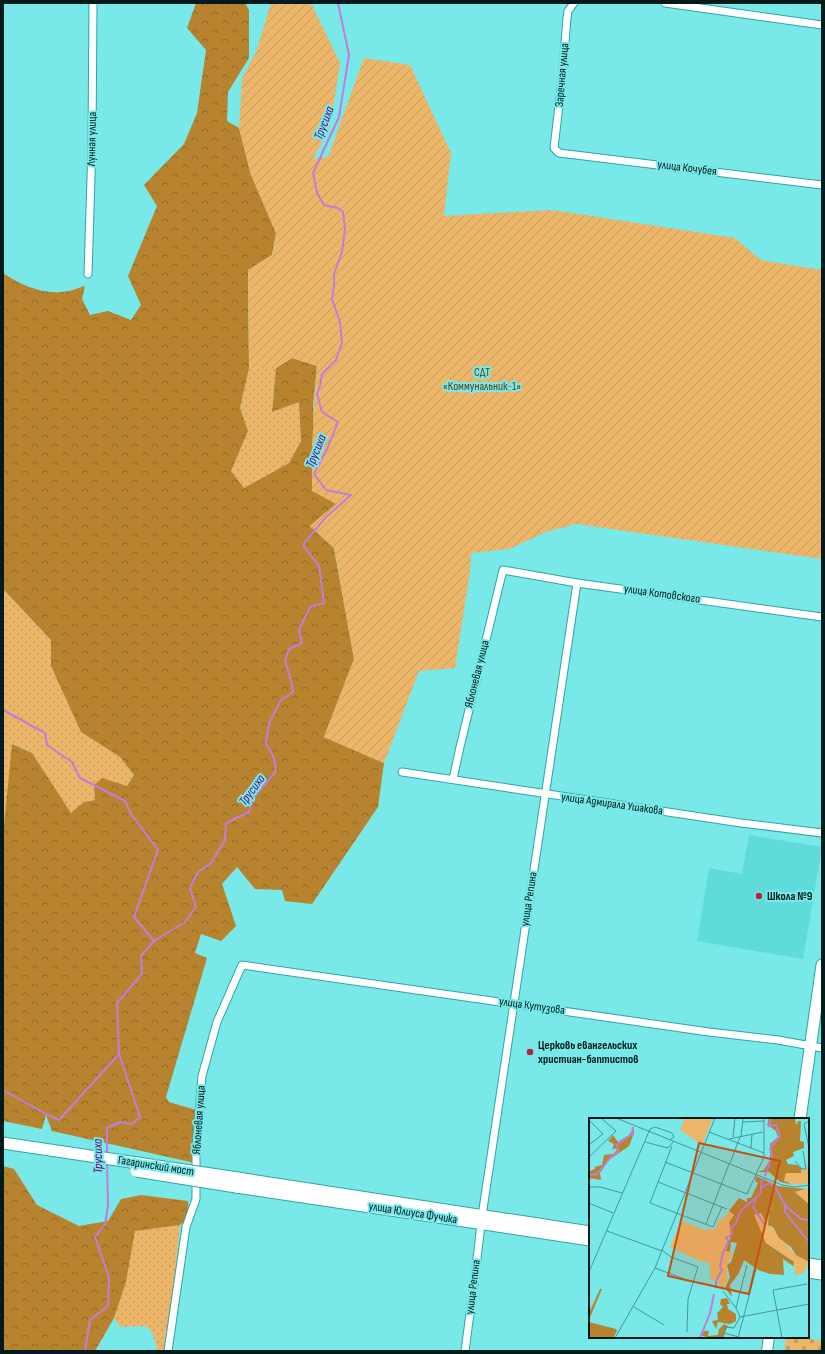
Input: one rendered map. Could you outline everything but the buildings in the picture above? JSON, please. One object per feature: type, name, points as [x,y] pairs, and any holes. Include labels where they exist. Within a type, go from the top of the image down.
[{"type":"main road","points":[[800,1118],[822,965]]},
{"type":"main road","name":"Гагаринский мост","points":[[3,1143],[237,1182]]},
{"type":"main road","name":"Гагаринский мост","points":[[3,1150],[237,1182]]},
{"type":"main road","name":"улица Юлиуса Фучика","points":[[237,1182],[481,1220],[589,1240]]},
{"type":"main road","name":"улица Юлиуса Фучика","points":[[481,1220],[589,1232]]},
{"type":"main road","points":[[809,1264],[822,1266]]},
{"type":"main road","points":[[809,1272],[822,1274]]},
{"type":"main road","points":[[767,1351],[769,1338]]},
{"type":"street","name":"Лунная улица","points":[[88,274],[92,145],[93,3]]},
{"type":"street","name":"Заречная улица","points":[[554,148],[567,18],[568,11],[574,3]]},
{"type":"street","points":[[665,3],[822,25]]},
{"type":"street","name":"улица Кочубея","points":[[554,148],[559,153],[822,185]]},
{"type":"street","name":"улица Котовского","points":[[503,570],[577,583],[822,617]]},
{"type":"street","name":"Яблоневая улица","points":[[453,779],[503,570]]},
{"type":"street","name":"улица Репина","points":[[465,1351],[481,1220],[577,583]]},
{"type":"street","name":"улица Адмирала Ушакова","points":[[402,772],[741,823],[822,833]]},
{"type":"street","name":"Яблоневая улица","points":[[168,1351],[186,1226],[196,1199],[196,1148],[202,1076],[217,1022],[242,965]]},
{"type":"street","name":"улица Кутузова","points":[[242,965],[709,1032],[778,1040],[822,1048]]},
{"type":"shaded area","name":"Школа №9","points":[[749,835],[822,847],[803,959],[697,941],[709,868],[742,874]]},
{"type":"green space","points":[[196,3],[245,3],[249,10],[249,58],[228,92],[227,121],[239,128],[251,175],[276,233],[272,255],[248,270],[249,368],[240,408],[248,431],[231,471],[244,488],[289,463],[301,441],[299,402],[272,412],[276,368],[292,358],[317,366],[313,405],[314,427],[312,446],[336,504],[310,526],[334,548],[354,659],[324,737],[384,763],[378,807],[312,904],[285,901],[282,890],[255,889],[237,867],[222,884],[236,926],[221,941],[201,934],[195,953],[207,958],[166,1097],[169,1102],[196,1110],[195,1163],[52,1131],[46,1115],[42,1129],[3,1121],[3,835],[12,744],[32,753],[71,813],[84,802],[95,800],[94,785],[102,778],[127,786],[134,775],[120,757],[81,732],[51,666],[51,640],[3,589],[3,273],[16,281],[38,290],[64,292],[85,286],[82,299],[90,315],[108,311],[131,320],[141,305],[128,276],[157,206],[144,185],[184,144],[197,113],[206,50],[187,28]]},
{"type":"green space","name":"СДТ «Коммунальник-1»","points":[[271,3],[309,3],[312,5],[340,63],[330,128],[313,159],[328,157],[364,58],[410,65],[451,153],[444,216],[552,210],[735,238],[761,260],[822,270],[822,559],[576,524],[546,532],[509,549],[471,553],[470,571],[455,668],[419,671],[384,763],[324,737],[354,659],[334,548],[310,526],[336,504],[312,491],[313,428],[317,366],[292,358],[276,368],[249,368],[248,270],[272,255],[276,233],[251,175],[239,128],[242,79],[256,52]]},
{"type":"green space","points":[[249,368],[276,368],[272,411],[299,402],[301,441],[289,463],[244,489],[231,471],[248,431],[240,408]]},
{"type":"green space","points":[[3,589],[51,640],[51,666],[81,732],[120,757],[134,775],[127,786],[95,800],[84,802],[71,814],[32,753],[13,744],[3,835]]},
{"type":"green space","points":[[3,1166],[14,1169],[37,1205],[79,1226],[108,1221],[121,1199],[141,1195],[188,1201],[189,1218],[180,1225],[135,1231],[126,1282],[114,1318],[95,1351],[3,1351]]},
{"type":"green space","points":[[180,1225],[170,1326],[165,1334],[164,1351],[158,1351],[152,1332],[146,1326],[121,1327],[114,1318],[126,1282],[135,1231]]},
{"type":"green space","points":[[786,1338],[803,1338],[822,1341],[822,1351],[784,1351]]},
{"type":"waterway","name":"Трусиха","points":[[107,1154],[107,1128],[120,1122],[132,1124],[140,1117],[119,1054],[117,1003],[142,974],[141,956],[154,941],[185,922],[196,907],[190,888],[198,872],[211,863],[225,840],[226,823],[249,812],[254,797],[276,771],[274,758],[266,743],[269,723],[281,700],[293,692],[285,661],[289,649],[302,643],[299,630],[310,607],[324,603],[319,566],[303,545],[325,518],[351,495],[326,490],[314,474],[328,447],[338,422],[322,412],[317,394],[322,374],[336,360],[342,343],[340,322],[332,299],[334,274],[342,252],[345,229],[343,212],[338,208],[324,205],[317,193],[313,173],[339,117],[349,55],[338,3]]},
{"type":"waterway","points":[[3,710],[45,733],[47,745],[72,762],[80,778],[125,801],[131,814],[158,850],[134,917],[154,941]]},
{"type":"waterway","points":[[3,1090],[59,1120],[119,1054]]},
{"type":"waterway","name":"Трусиха","points":[[85,1351],[90,1320],[108,1306],[109,1277],[95,1237],[105,1224],[108,1206],[107,1163]]},
{"type":"place","name":"Школа №9","points":[[759,896]]},
{"type":"place","name":"Церковь евангельских христиан-баптистов","points":[[530,1052]]}]
